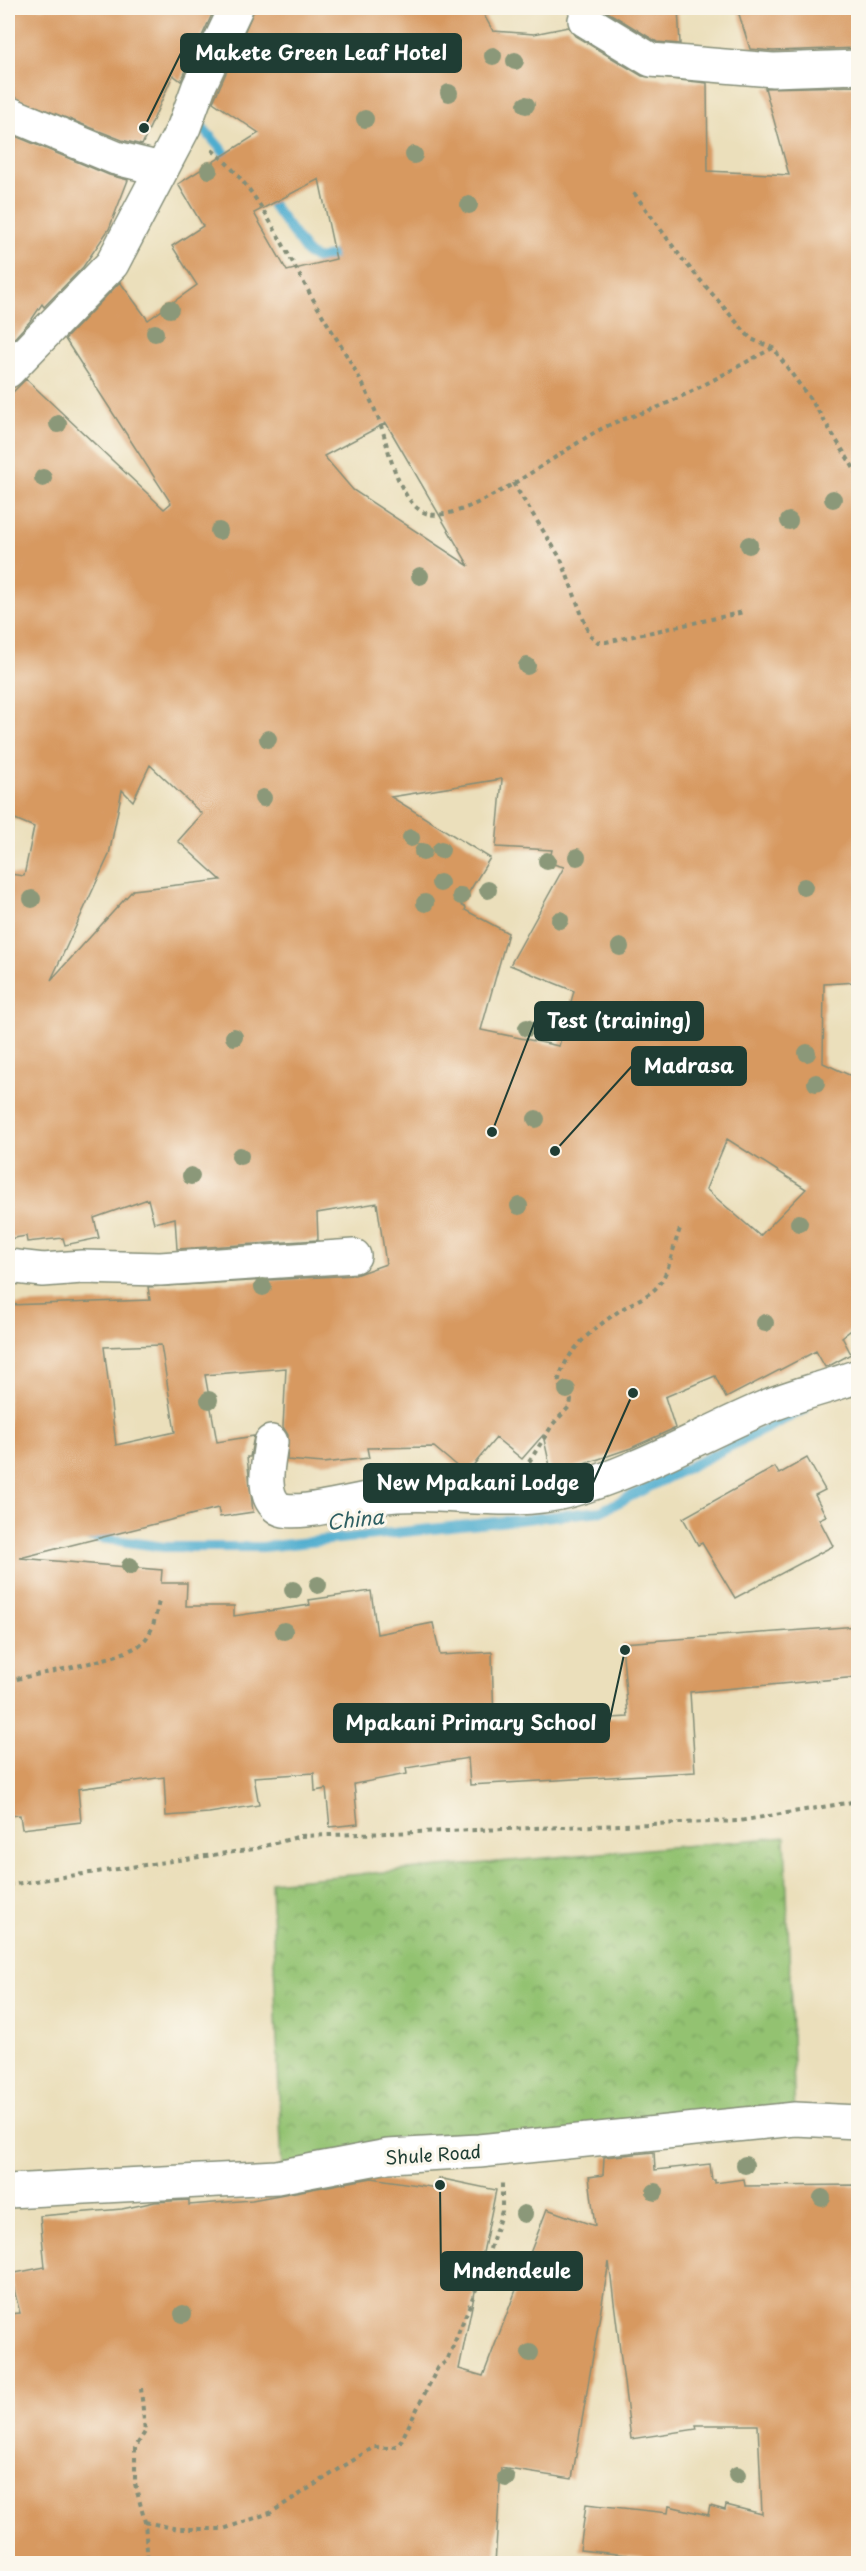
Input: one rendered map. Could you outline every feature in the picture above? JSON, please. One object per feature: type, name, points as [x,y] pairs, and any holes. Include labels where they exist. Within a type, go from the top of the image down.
[{"type":"street","points":[[8,371],[111,264],[184,127],[199,86],[236,8]]},
{"type":"street","points":[[585,20],[651,60],[772,70],[858,67]]},
{"type":"street","points":[[8,113],[116,158],[161,169]]},
{"type":"street","points":[[8,1266],[43,1270],[82,1267],[160,1269],[354,1256]]},
{"type":"street","points":[[271,1442],[267,1490],[276,1506],[282,1510],[303,1510],[396,1495],[512,1498],[567,1492],[633,1468],[768,1406],[858,1376]]},
{"type":"street","name":"Shule Road","points":[[8,2191],[277,2177],[388,2156],[479,2151],[795,2120],[858,2122]]},
{"type":"path","points":[[184,127],[232,166],[259,204],[314,302],[342,346],[381,426],[392,463],[411,504],[429,514],[459,511],[513,483],[602,429],[661,405],[774,348]]},
{"type":"path","points":[[634,193],[683,260],[744,332],[751,339],[774,348],[815,406],[858,476]]},
{"type":"path","points":[[513,483],[561,559],[589,634],[597,642],[744,612]]},
{"type":"path","points":[[512,1498],[536,1449],[553,1424],[570,1406],[571,1400],[558,1384],[563,1364],[579,1344],[596,1329],[655,1289],[668,1272],[680,1229]]},
{"type":"path","points":[[8,1682],[111,1656],[138,1646],[154,1627],[159,1601]]},
{"type":"path","points":[[8,1885],[254,1849],[301,1836],[739,1821],[858,1801]]},
{"type":"path","points":[[145,2522],[178,2529],[223,2529],[270,2513],[374,2447],[389,2448],[399,2445],[438,2367],[447,2361],[459,2335],[502,2211],[504,2192],[500,2176],[479,2151]]},
{"type":"path","points":[[141,2388],[145,2432],[135,2448],[135,2484],[145,2522],[148,2564]]},
{"type":"green space","points":[[785,1837],[795,2119],[282,2172],[271,1882]]},
{"type":"building","points":[[8,8],[215,8],[181,81],[173,75],[142,145],[122,140],[8,95]]},
{"type":"building","points":[[255,8],[480,8],[493,31],[534,34],[568,27],[575,36],[642,76],[707,83],[708,171],[789,175],[765,88],[858,86],[858,982],[824,984],[823,1063],[858,1079],[858,1325],[842,1337],[851,1354],[825,1367],[816,1351],[726,1398],[715,1376],[665,1397],[675,1428],[631,1448],[552,1475],[543,1435],[522,1459],[496,1438],[466,1474],[434,1447],[367,1448],[369,1458],[323,1463],[287,1460],[288,1435],[283,1427],[286,1368],[205,1375],[217,1442],[254,1436],[250,1457],[247,1457],[253,1512],[220,1517],[218,1508],[20,1558],[162,1570],[161,1583],[187,1583],[186,1606],[234,1606],[234,1616],[310,1605],[309,1600],[371,1591],[377,1634],[433,1623],[440,1655],[492,1652],[494,1725],[628,1717],[622,1643],[858,1626],[858,1677],[690,1692],[695,1772],[470,1785],[468,1758],[406,1768],[407,1774],[354,1784],[358,1824],[330,1827],[326,1789],[315,1791],[314,1773],[254,1777],[259,1805],[209,1813],[166,1816],[164,1777],[78,1789],[81,1822],[22,1829],[20,1815],[8,1816],[8,1305],[150,1300],[148,1287],[355,1275],[386,1264],[377,1203],[317,1213],[318,1240],[177,1249],[175,1218],[154,1223],[148,1199],[94,1218],[99,1238],[65,1245],[63,1238],[27,1242],[26,1236],[8,1239],[8,892],[10,874],[24,876],[34,827],[8,816],[8,397],[26,379],[164,509],[171,503],[65,339],[120,282],[148,320],[197,285],[172,246],[203,226],[178,184],[259,133],[213,102]],"holes":[[[319,179],[336,259],[287,271],[254,213]],[[386,423],[469,566],[353,490],[324,456]],[[150,765],[202,814],[178,841],[221,880],[133,890],[51,980],[109,855],[122,790],[133,801]],[[502,779],[496,847],[552,850],[549,863],[564,867],[510,965],[574,991],[559,1046],[481,1030],[508,933],[465,910],[466,908],[461,905],[490,858],[391,797]],[[727,1139],[806,1189],[760,1236],[706,1189]],[[161,1345],[175,1432],[116,1445],[104,1347]]]},
{"type":"building","points":[[601,8],[678,8],[680,44],[657,42]]},
{"type":"building","points":[[737,8],[858,8],[858,48],[773,51],[750,49]]},
{"type":"building","points":[[8,133],[109,175],[128,180],[109,229],[83,267],[44,307],[42,304],[32,319],[8,345]]},
{"type":"building","points":[[807,1458],[825,1490],[815,1495],[826,1516],[819,1519],[833,1546],[735,1598],[702,1543],[698,1545],[683,1518],[775,1467],[779,1474]]},
{"type":"building","points":[[654,2152],[655,2170],[710,2164],[712,2180],[715,2180],[715,2183],[744,2179],[745,2186],[858,2185],[858,2564],[645,2564],[644,2557],[580,2550],[586,2504],[668,2513],[669,2506],[708,2515],[710,2506],[725,2510],[726,2505],[762,2514],[758,2425],[696,2425],[697,2429],[631,2439],[609,2262],[572,2479],[501,2468],[495,2564],[8,2564],[8,2314],[20,2313],[10,2274],[45,2267],[40,2216],[122,2209],[155,2202],[189,2200],[189,2205],[252,2200],[372,2178],[437,2188],[438,2178],[496,2190],[459,2369],[483,2376],[547,2209],[595,2226],[589,2177],[603,2175],[604,2157]]},
{"type":"waterway","points":[[198,115],[196,120],[234,164]]},
{"type":"waterway","points":[[264,193],[308,254],[318,259],[347,252]]},
{"type":"waterway","name":"China","points":[[85,1536],[164,1547],[262,1547],[601,1511],[805,1409]]},
{"type":"place","name":"Makete Green Leaf Hotel","points":[[144,128]]},
{"type":"place","name":"Test (training)","points":[[492,1132]]},
{"type":"place","name":"Madrasa","points":[[555,1151]]},
{"type":"place","name":"New Mpakani Lodge","points":[[633,1393]]},
{"type":"place","name":"Mpakani Primary School","points":[[625,1650]]},
{"type":"place","name":"Mndendeule","points":[[440,2185]]}]
